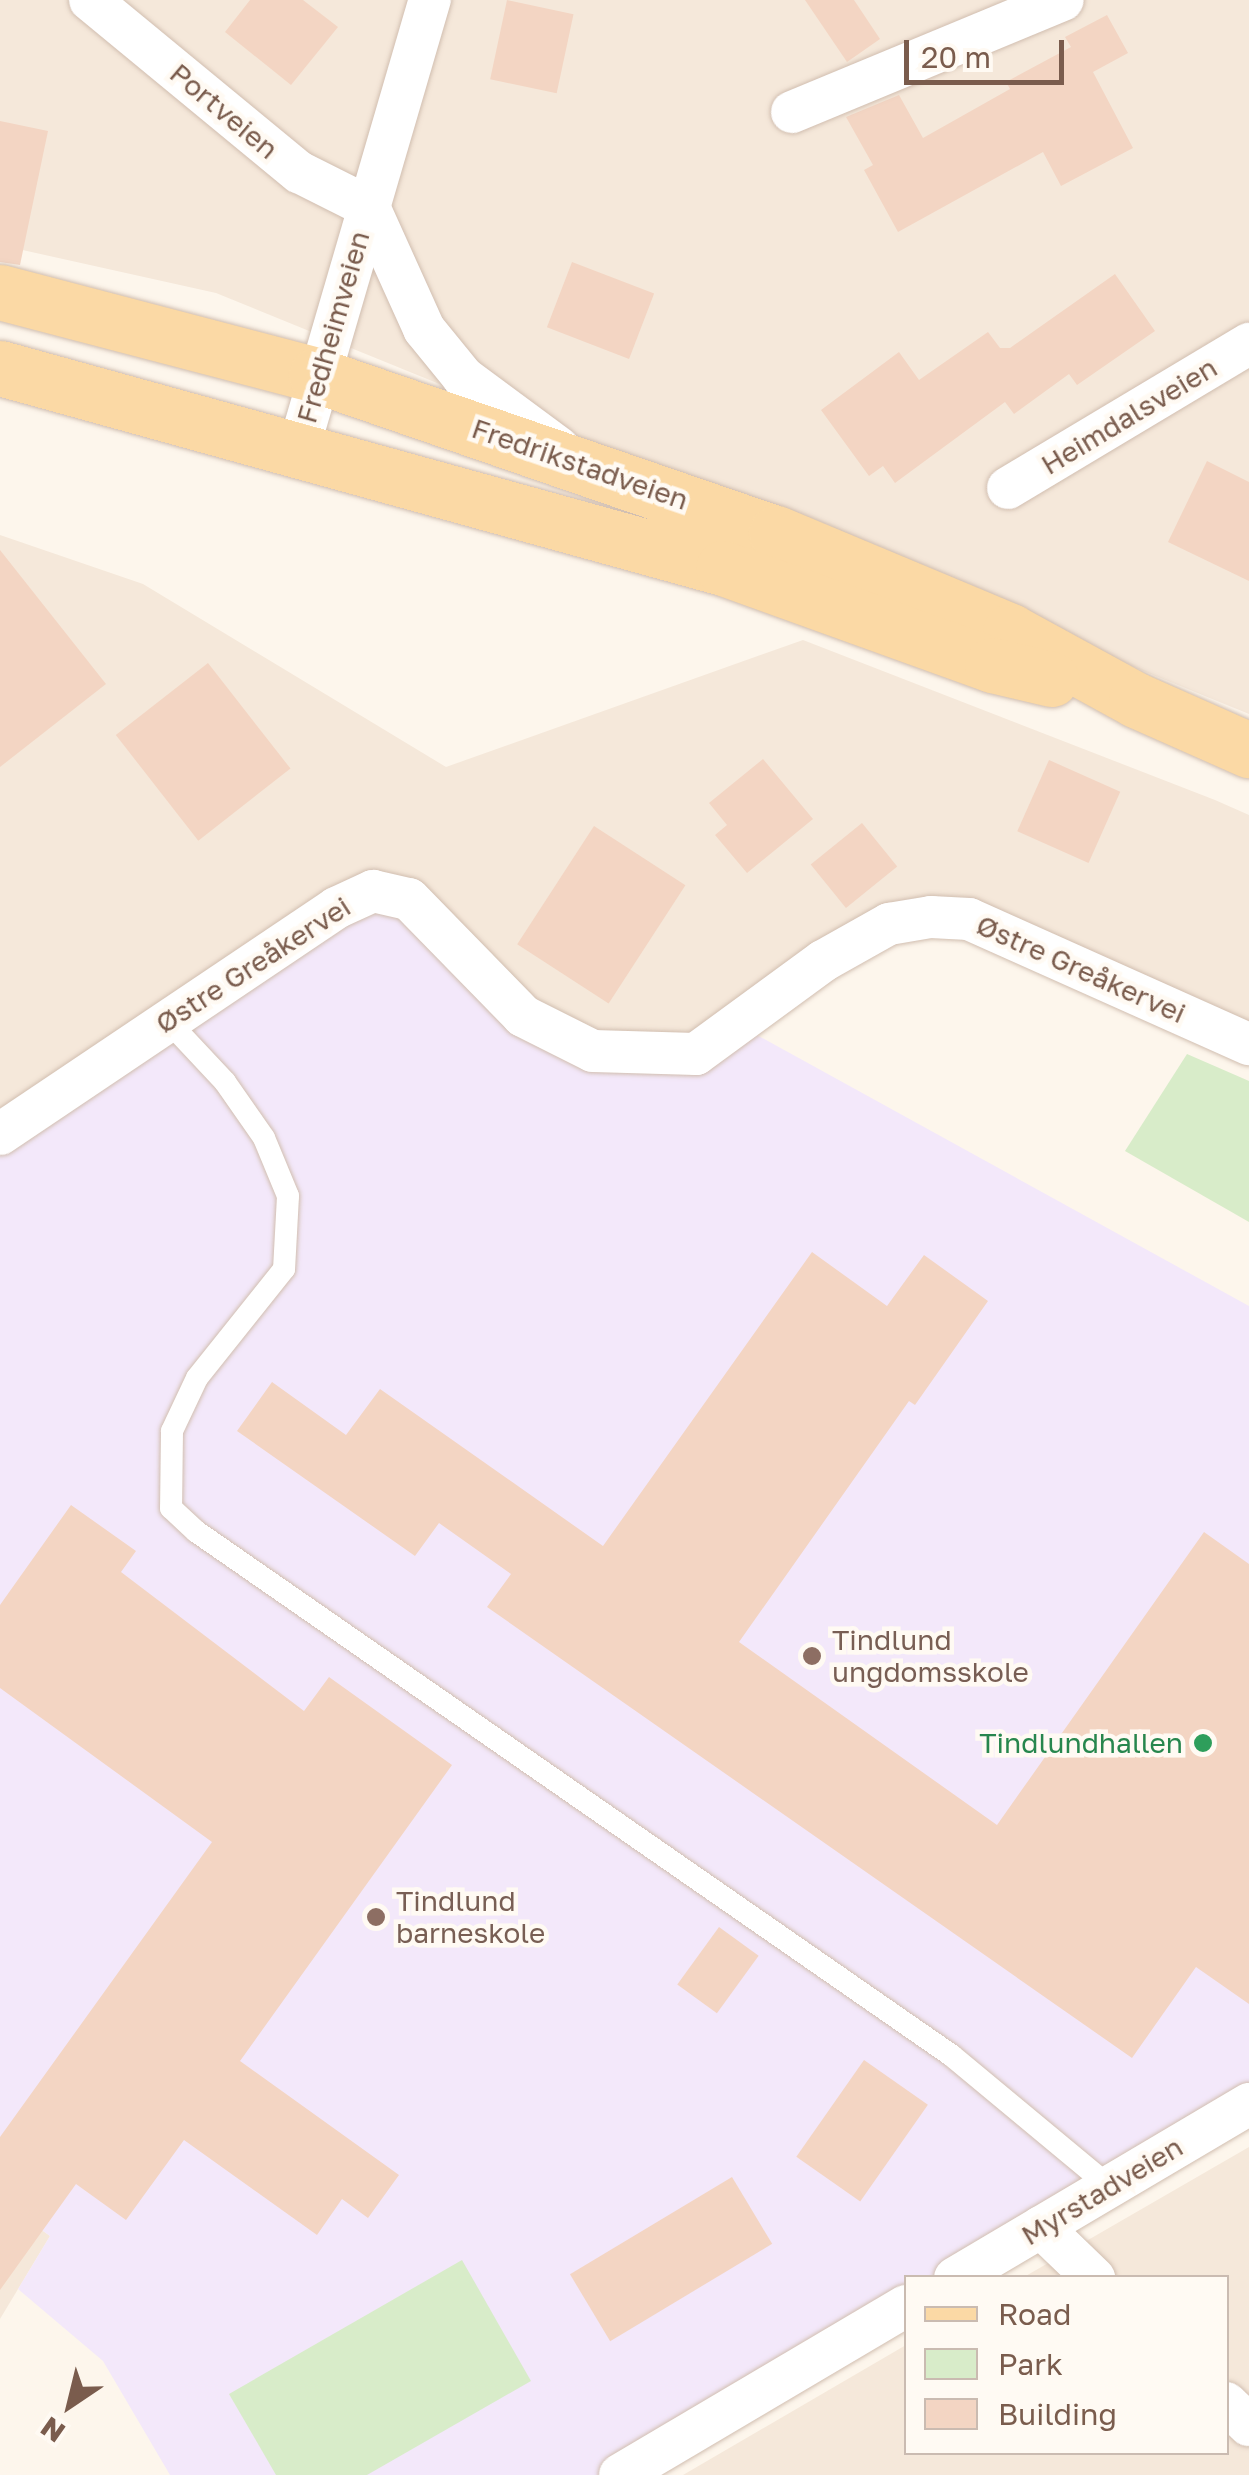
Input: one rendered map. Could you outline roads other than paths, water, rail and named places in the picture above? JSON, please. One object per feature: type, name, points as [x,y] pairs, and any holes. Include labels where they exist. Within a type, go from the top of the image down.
[{"type":"main road","name":"Fredrikstadveien","points":[[0,292],[316,375],[574,460],[776,533],[992,624],[1136,700],[1249,750]]},
{"type":"main road","name":"Fredrikstadveien","points":[[0,368],[299,447],[723,568],[992,664],[1136,700]]},
{"type":"street","name":"Portveien","points":[[90,0],[298,172],[369,207]]},
{"type":"street","name":"Fredheimveien","points":[[299,447],[316,375],[430,0]]},
{"type":"street","points":[[792,112],[1063,0]]},
{"type":"street","name":"Fredheimveien","points":[[369,207],[401,289],[463,377],[574,460]]},
{"type":"street","name":"Heimdalsveien","points":[[1008,488],[1249,344]]},
{"type":"street","name":"Østre Greåkervei","points":[[0,1134],[167,1020],[373,891],[409,898],[523,1016],[593,1052],[696,1054],[823,961],[889,924],[931,917],[969,918],[1249,1044]]},
{"type":"street","name":"Myrstadveien","points":[[960,2275],[1249,2104]]},
{"type":"street","points":[[1041,2226],[1091,2275]]},
{"type":"street","points":[[620,2475],[904,2307]]},
{"type":"street","points":[[1229,2406],[1249,2425]]},
{"type":"lane","points":[[167,1020],[235,1096],[264,1138],[288,1196],[284,1269],[197,1378],[172,1431],[171,1508],[196,1532],[950,2055],[1109,2186]]},
{"type":"place","name":"Tindlund ungdomsskole","points":[[812,1656]]},
{"type":"place","name":"Tindlundhallen","points":[[1203,1743]]},
{"type":"place","name":"Tindlund barneskole","points":[[376,1917]]}]
